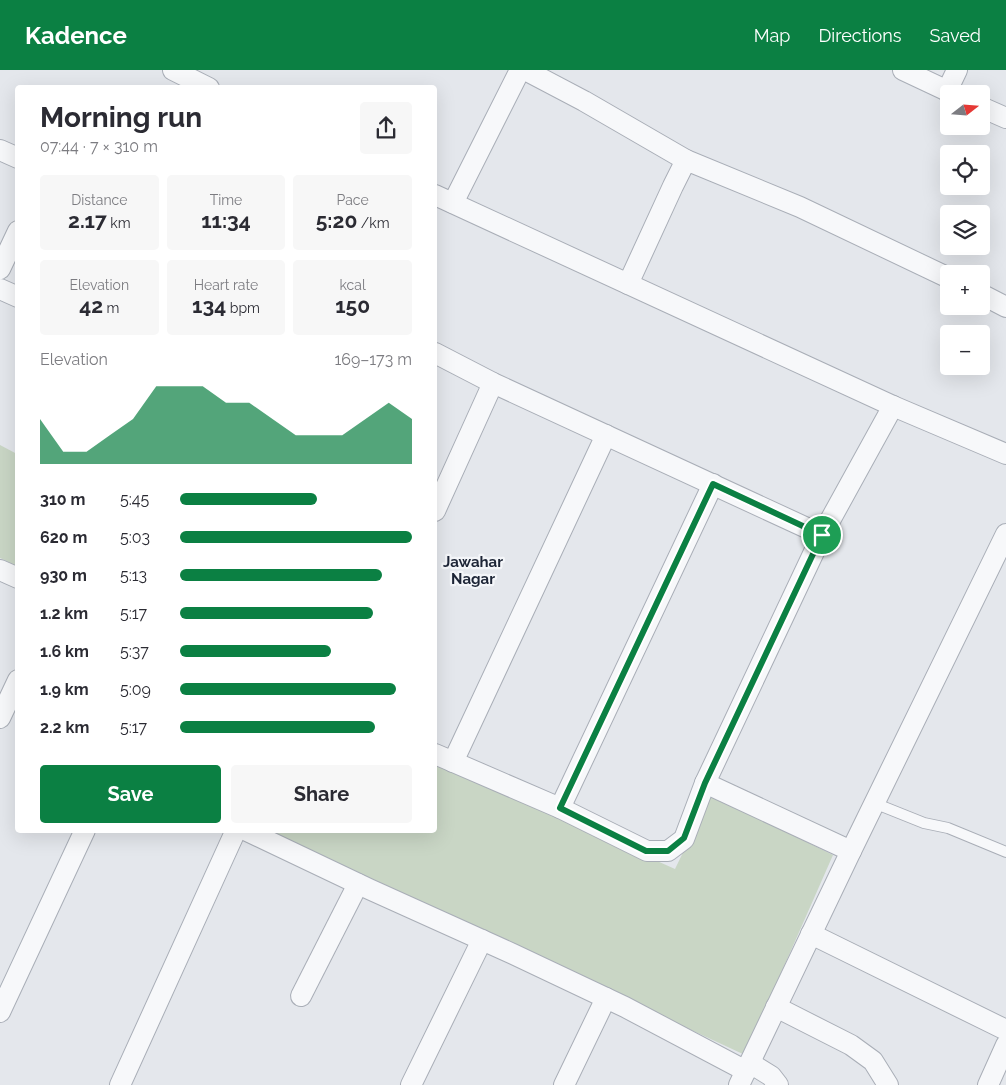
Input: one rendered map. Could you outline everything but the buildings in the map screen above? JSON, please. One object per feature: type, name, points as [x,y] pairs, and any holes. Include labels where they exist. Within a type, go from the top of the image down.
[{"type":"street","points":[[173,70],[203,85]]},
{"type":"street","points":[[520,70],[444,199],[893,406],[1005,449]]},
{"type":"street","points":[[525,70],[584,101],[686,160],[800,207],[940,274]]},
{"type":"street","points":[[903,70],[940,87]]},
{"type":"street","points":[[952,85],[957,70]]},
{"type":"street","points":[[990,111],[1006,118]]},
{"type":"street","points":[[0,150],[15,157]]},
{"type":"street","points":[[628,284],[686,160]]},
{"type":"street","points":[[0,269],[15,237]]},
{"type":"street","points":[[0,289],[15,296]]},
{"type":"street","points":[[990,299],[1006,307]]},
{"type":"street","points":[[437,354],[493,383],[822,535]]},
{"type":"street","points":[[437,507],[493,383]]},
{"type":"street","points":[[606,435],[444,758],[560,808],[646,851],[668,851],[684,838],[705,783],[822,535],[893,406]]},
{"type":"street","points":[[560,808],[713,484]]},
{"type":"street","points":[[745,1073],[1006,534]]},
{"type":"street","points":[[0,570],[15,577]]},
{"type":"street","points":[[0,718],[15,686]]},
{"type":"street","points":[[705,783],[851,851]]},
{"type":"street","points":[[0,1012],[84,833]]},
{"type":"street","points":[[120,1085],[235,833]]},
{"type":"street","points":[[251,833],[606,998],[745,1073],[771,1076],[778,1085]]},
{"type":"street","points":[[302,996],[358,884]]},
{"type":"street","points":[[811,934],[1006,1030]]},
{"type":"street","points":[[411,1085],[482,940]]},
{"type":"street","points":[[564,1085],[606,998]]},
{"type":"street","points":[[776,1008],[850,1045],[873,1061],[888,1085]]},
{"type":"street","points":[[988,1085],[1006,1045]]},
{"type":"lane","points":[[874,804],[924,823],[948,828],[1006,852]]},
{"type":"green space","points":[[0,445],[15,453],[15,565],[0,558]]},
{"type":"green space","points":[[437,763],[675,869],[711,795],[833,855],[745,1055],[267,833],[437,833]]},
{"type":"district","name":"Jawahar Nagar","points":[[473,570]]},
{"type":"route","points":[[713,484],[822,535],[705,783],[684,838],[668,851],[646,851],[560,808],[713,484]]}]
